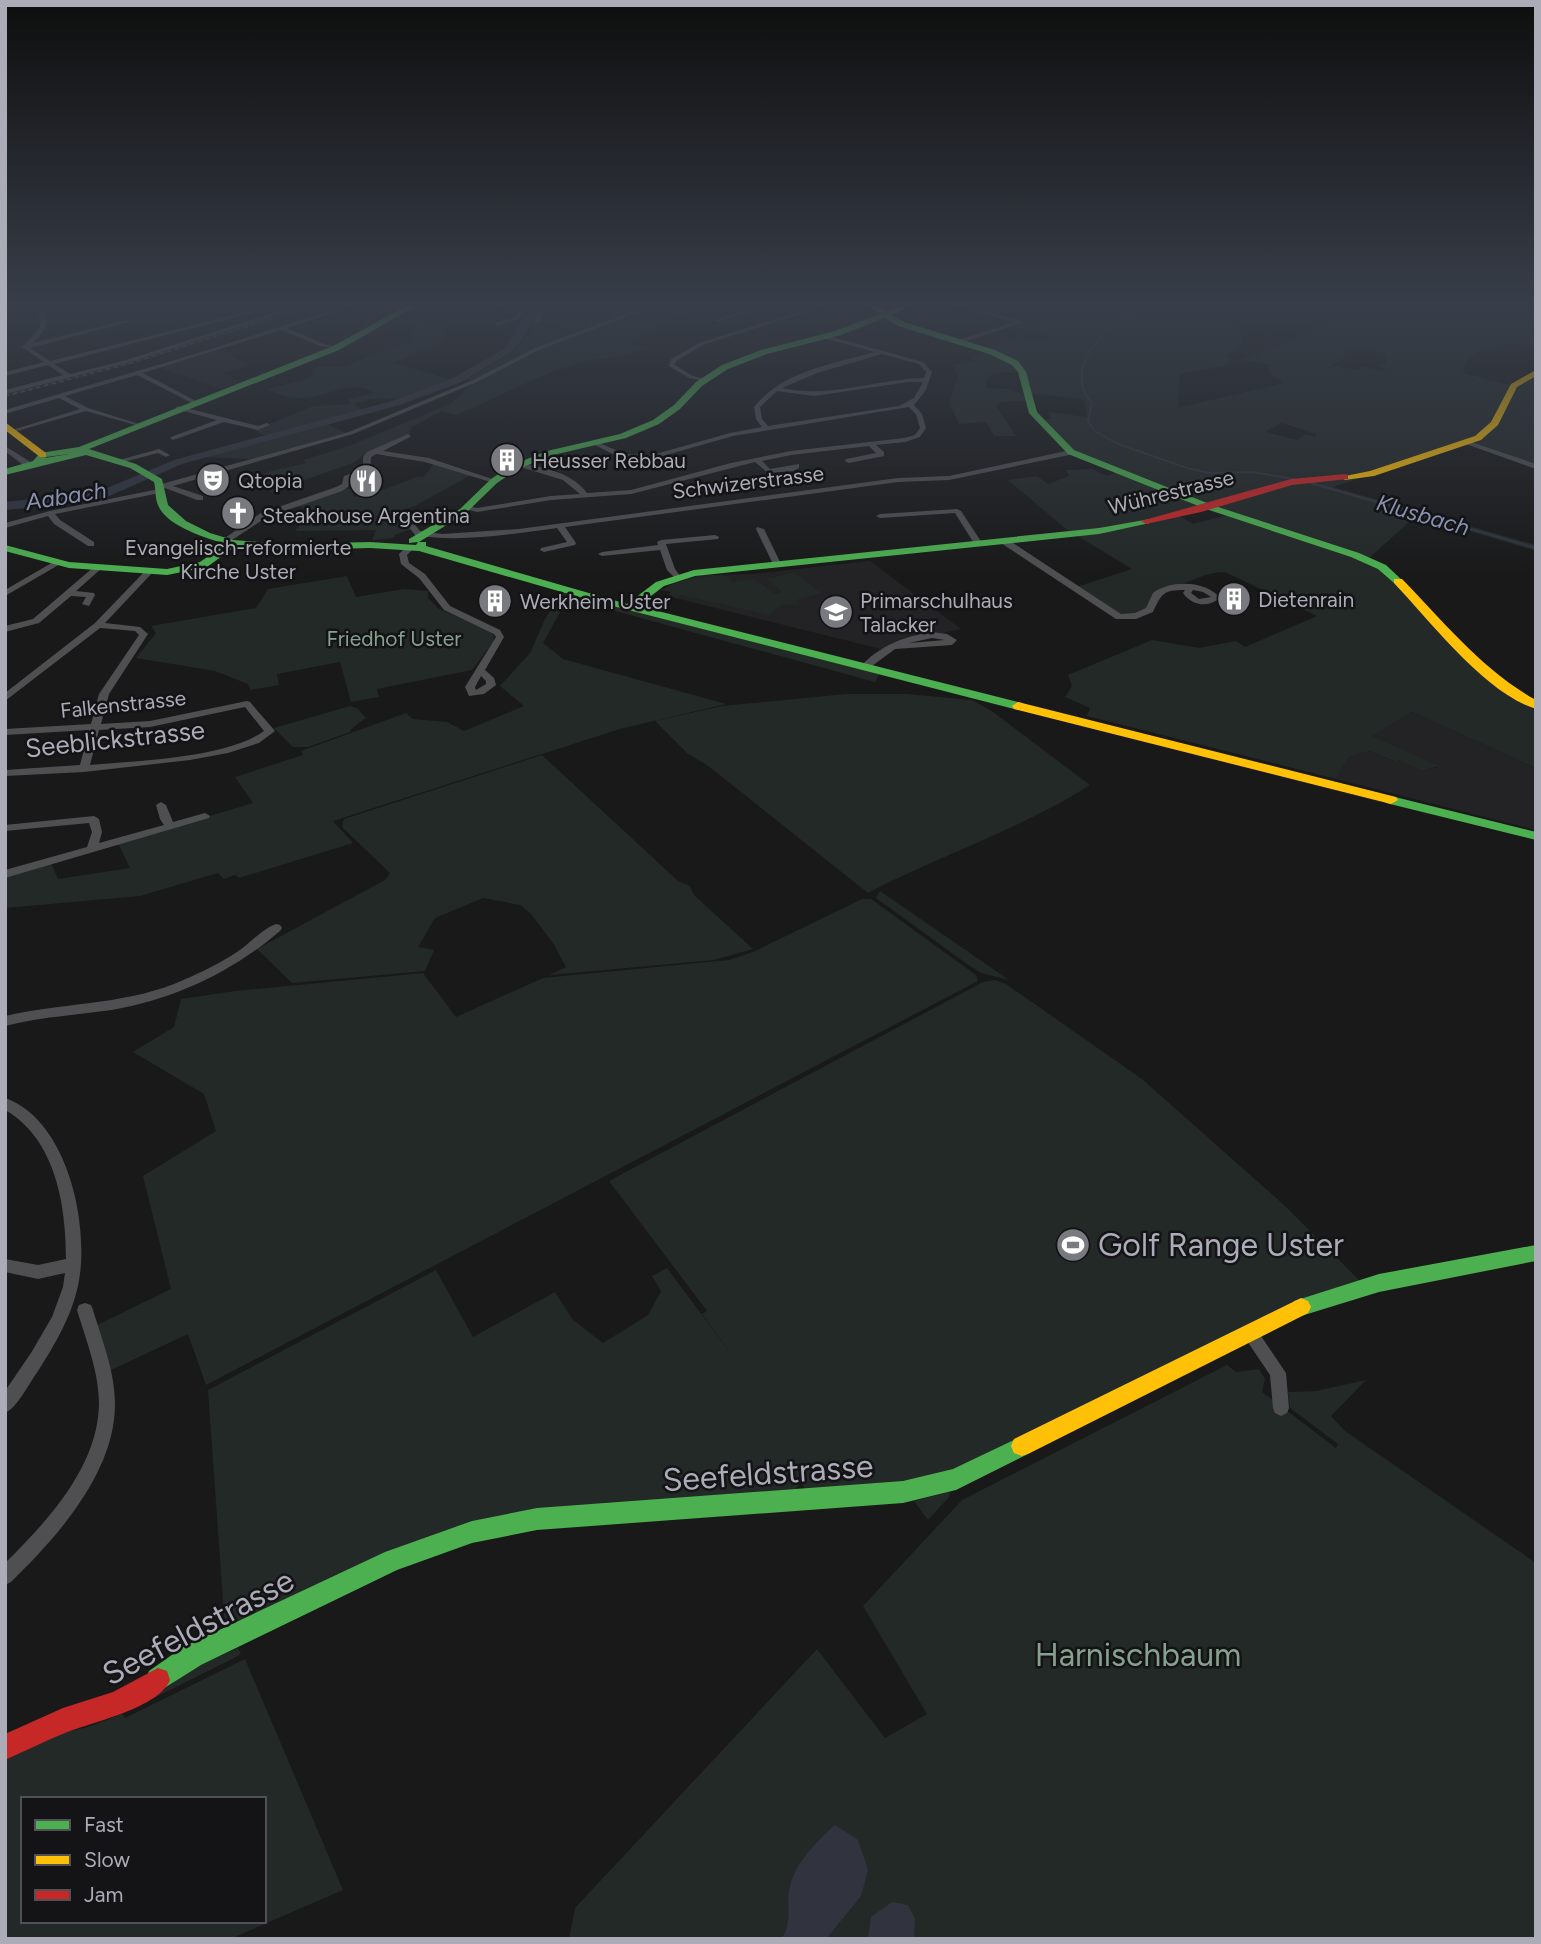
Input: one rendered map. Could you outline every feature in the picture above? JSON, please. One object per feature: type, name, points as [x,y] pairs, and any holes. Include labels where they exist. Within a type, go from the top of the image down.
[{"type":"street","points":[[5,412],[68,394]]},
{"type":"street","points":[[178,394],[194,402]]},
{"type":"street","points":[[5,470],[37,460],[86,453],[162,414],[216,394]]},
{"type":"street","points":[[5,526],[351,432],[444,394]]},
{"type":"street","points":[[480,671],[482,663],[500,637],[497,632],[443,605],[422,576],[405,564],[403,554],[466,509],[495,481],[520,464],[551,453],[623,436],[656,422],[673,411],[690,394]]},
{"type":"street","points":[[766,428],[759,419],[757,407],[771,394]]},
{"type":"street","points":[[596,443],[624,456],[645,457],[732,433],[911,405],[922,394]]},
{"type":"street","points":[[1026,394],[1033,412],[1070,452],[1209,507],[1355,555],[1382,567],[1412,592],[1485,671],[1509,690],[1536,705]]},
{"type":"street","name":"Wührestrasse","points":[[629,607],[653,587],[701,571],[1098,531],[1209,507],[1291,482],[1371,474],[1468,443],[1490,429],[1510,394]]},
{"type":"street","points":[[60,396],[133,429]]},
{"type":"street","points":[[466,509],[477,510],[551,498],[637,491],[757,460],[905,440],[922,432],[923,422],[911,405]]},
{"type":"street","points":[[178,408],[250,425]]},
{"type":"street","points":[[37,460],[9,428],[86,409]]},
{"type":"street","points":[[173,438],[222,420]]},
{"type":"street","points":[[5,548],[58,563],[98,568],[177,572],[195,568],[210,561],[230,541],[264,515],[339,489],[345,485],[347,478],[367,471],[368,456],[408,436]]},
{"type":"street","points":[[1468,443],[1536,467]]},
{"type":"street","points":[[849,461],[881,454],[871,444]]},
{"type":"street","points":[[5,448],[37,460]]},
{"type":"street","points":[[116,462],[159,451],[166,455]]},
{"type":"street","points":[[377,452],[426,460],[495,481]]},
{"type":"street","name":"Schwizerstrasse","points":[[415,544],[898,480],[950,478],[1070,452]]},
{"type":"street","points":[[86,453],[133,466],[159,484],[200,498]]},
{"type":"street","points":[[757,460],[768,471],[793,469],[796,466]]},
{"type":"street","points":[[520,464],[566,479],[579,486],[585,496]]},
{"type":"street","points":[[159,484],[160,502],[167,512],[195,529],[230,541],[258,546],[415,544],[629,607],[1536,836]]},
{"type":"street","points":[[880,516],[957,511],[978,543]]},
{"type":"street","points":[[50,513],[57,522],[91,544]]},
{"type":"street","points":[[415,544],[418,533],[408,521],[426,517]]},
{"type":"street","points":[[544,550],[572,543],[559,525]]},
{"type":"street","points":[[760,529],[777,564]]},
{"type":"street","points":[[677,577],[671,570],[662,542],[715,537]]},
{"type":"street","points":[[1004,541],[1119,617],[1136,616],[1150,610],[1156,595],[1164,589],[1190,589]]},
{"type":"street","points":[[602,554],[663,547]]},
{"type":"street","points":[[5,594],[58,563]]},
{"type":"street","points":[[5,629],[36,621],[98,568]]},
{"type":"street","points":[[5,698],[99,625],[150,571]]},
{"type":"street","points":[[69,593],[91,595],[86,604]]},
{"type":"street","points":[[84,769],[99,707],[110,681],[144,634],[137,629],[99,625]]},
{"type":"street","points":[[865,667],[876,656],[892,647],[920,638],[943,635]]},
{"type":"street","name":"Falkenstrasse","points":[[5,732],[169,722],[247,704],[269,729],[269,734]]},
{"type":"street","name":"Seeblickstrasse","points":[[5,773],[141,764],[248,743],[269,734]]},
{"type":"street","points":[[161,805],[170,826]]},
{"type":"street","points":[[5,874],[205,816]]},
{"type":"street","points":[[5,828],[94,819],[97,832],[92,849]]},
{"type":"street","points":[[5,1021],[115,1004],[162,993],[254,948],[276,928]]},
{"type":"street","points":[[5,1103],[28,1118],[53,1154],[73,1216],[74,1264],[64,1308],[28,1372],[5,1405]]},
{"type":"street","name":"Seefeldstrasse","points":[[5,1747],[63,1721],[119,1703],[156,1682],[192,1656],[393,1560],[445,1539],[537,1519],[903,1492],[930,1487],[956,1479],[1300,1307],[1364,1285],[1536,1253]]},
{"type":"street","points":[[5,1265],[38,1272],[74,1264]]},
{"type":"street","points":[[5,1576],[48,1529],[88,1471],[103,1440],[107,1405],[101,1363],[85,1310]]},
{"type":"street","points":[[1250,1332],[1278,1373],[1281,1408]]},
{"type":"shaded area","name":"Primarschulhaus Talacker","points":[[870,561],[961,629],[920,638],[885,650],[668,596],[671,592],[660,590],[700,575],[752,574]]},
{"type":"shaded area","points":[[1412,712],[1536,768],[1536,830],[1336,779],[1349,757],[1369,751],[1395,762],[1399,760],[1422,771],[1438,767],[1371,736]]},
{"type":"shaded area","points":[[835,1825],[858,1840],[868,1870],[861,1896],[826,1939],[781,1939],[787,1926],[793,1877],[808,1853]]},
{"type":"shaded area","points":[[892,1902],[908,1905],[915,1919],[914,1939],[868,1939],[871,1917]]},
{"type":"green space","points":[[279,394],[325,394],[308,398]]},
{"type":"green space","points":[[370,394],[412,394],[401,398],[371,399],[354,404],[363,410],[265,436],[255,430],[313,406],[350,404],[348,399]]},
{"type":"green space","points":[[462,394],[503,394],[456,415],[442,411],[412,427],[408,436],[368,452],[353,463],[287,486],[289,489],[273,493],[253,480],[271,471],[306,463],[303,460],[349,446],[452,403]]},
{"type":"green space","points":[[952,394],[1179,394],[1178,408],[1239,394],[1536,394],[1536,467],[1468,443],[1333,487],[1536,545],[1536,551],[1417,515],[1368,559],[1382,567],[1484,671],[1536,705],[1536,768],[1412,712],[1372,736],[1439,766],[1422,771],[1399,760],[1396,762],[1369,751],[1349,757],[1336,779],[1087,716],[1090,708],[1065,697],[1072,686],[1068,675],[1152,640],[1199,648],[1236,641],[1245,647],[1317,616],[1225,572],[1209,574],[1164,589],[1150,610],[1119,617],[1073,588],[1132,569],[1066,529],[1008,480],[1037,476],[1048,484],[1069,476],[1066,470],[1092,469],[1107,476],[1117,472],[1077,455],[1039,421],[1051,419],[1049,412],[1087,417],[1084,400],[1041,394],[1026,395],[1028,401],[1001,402],[996,406],[1016,436],[994,436],[986,422],[959,424],[949,403]],"holes":[[[1282,423],[1316,434],[1316,437],[1306,434],[1298,440],[1265,432]],[[1209,507],[1228,515],[1193,524],[1178,515]]]},
{"type":"green space","points":[[325,423],[346,433],[250,459],[201,457]]},
{"type":"green space","points":[[435,462],[471,475],[415,506],[399,511],[412,529],[394,535],[394,538],[372,540],[376,530],[295,531],[299,526],[298,520],[309,508],[293,506],[342,487],[351,490],[354,497],[372,494],[417,477],[424,477]]},
{"type":"green space","points":[[794,572],[821,593],[796,600],[799,603],[794,606],[783,604],[769,615],[681,595],[677,598],[669,596],[672,592],[663,590],[695,578],[729,576],[732,582],[754,579],[775,594],[782,592],[767,579]]},
{"type":"green space","name":"Friedhof Uster","points":[[347,576],[356,597],[404,589],[428,591],[428,598],[439,609],[488,630],[494,635],[493,642],[472,670],[377,689],[379,697],[351,702],[340,662],[277,674],[279,685],[250,690],[248,684],[215,671],[136,658],[156,633],[151,626],[256,608],[268,589]]},
{"type":"green space","points":[[562,593],[879,674],[875,682],[568,598],[543,643],[563,659],[726,704],[620,729],[333,821],[353,843],[239,878],[235,875],[224,879],[218,873],[140,896],[5,908],[5,876],[51,863],[58,879],[130,868],[118,843],[253,803],[235,777],[303,755],[301,751],[406,713],[413,719],[447,722],[464,731],[524,706],[500,686],[530,653],[545,619]]},
{"type":"green space","points":[[846,694],[907,694],[972,700],[993,712],[1090,785],[1036,815],[868,893],[707,765],[688,754],[655,721],[722,706]]},
{"type":"green space","points":[[350,706],[357,708],[366,718],[350,732],[308,747],[293,747],[274,728]]},
{"type":"green space","points":[[542,755],[678,881],[690,886],[694,895],[753,949],[714,960],[549,975],[566,967],[553,943],[531,914],[520,905],[483,898],[435,918],[418,947],[434,950],[425,971],[292,983],[257,949],[385,880],[390,873],[342,827],[344,819]]},
{"type":"green space","points":[[880,891],[1009,980],[981,973],[967,964],[876,898]]},
{"type":"green space","points":[[862,899],[871,899],[976,975],[978,981],[206,1385],[188,1334],[109,1371],[95,1326],[171,1289],[143,1176],[216,1131],[204,1094],[133,1052],[174,1027],[181,999],[235,991],[423,973],[456,1017],[543,978],[729,960],[753,952]]},
{"type":"green space","points":[[995,980],[1006,984],[1142,1079],[1283,1204],[1364,1285],[956,1479],[806,1499],[800,1466],[800,1483],[794,1492],[569,1506],[225,1629],[208,1390],[436,1270],[473,1337],[555,1292],[573,1320],[603,1343],[648,1315],[661,1291],[652,1276],[667,1268],[737,1362],[702,1314],[707,1311],[609,1181],[983,982]]},
{"type":"green space","name":"Harnischbaum","points":[[1227,1365],[1236,1372],[1259,1369],[1265,1379],[1262,1392],[1336,1448],[1338,1444],[1290,1408],[1288,1392],[1316,1391],[1366,1380],[1331,1416],[1345,1431],[1536,1563],[1536,1939],[569,1939],[575,1908],[817,1649],[885,1738],[927,1714],[863,1606],[962,1500]]},
{"type":"green space","points":[[949,1492],[950,1496],[928,1520],[914,1501]]},
{"type":"green space","points":[[238,1648],[241,1654],[150,1700],[188,1671]]},
{"type":"green space","points":[[245,1659],[343,1890],[230,1939],[5,1939],[5,1757],[48,1736],[88,1727],[122,1714],[125,1718]]},
{"type":"waterway","name":"Aabach","points":[[5,506],[103,494],[178,462],[396,403],[421,394]]},
{"type":"waterway","name":"Klusbach","points":[[1086,394],[1092,403],[1088,421],[1093,429]]},
{"type":"waterway","name":"Klusbach","points":[[1095,431],[1118,444],[1187,468],[1210,473],[1252,472],[1294,479]]},
{"type":"waterway","name":"Klusbach","points":[[1311,483],[1536,548]]},
{"type":"railway","points":[[5,396],[14,394]]},
{"type":"traffic: fast","points":[[81,449],[221,394]]},
{"type":"traffic: fast","points":[[413,541],[463,511],[494,481],[515,467],[550,453],[623,436],[656,422],[690,394]]},
{"type":"traffic: fast","points":[[1028,394],[1033,413],[1071,452],[1209,507],[1355,555],[1382,567],[1398,581]]},
{"type":"traffic: fast","points":[[87,452],[50,461],[37,460],[43,455],[81,449],[98,457],[133,466],[159,481],[163,506],[183,523],[206,535],[233,543],[289,547],[370,545],[407,549],[419,548],[422,544]]},
{"type":"traffic: fast","points":[[5,472],[42,462]]},
{"type":"traffic: fast","points":[[630,607],[660,584],[694,573],[1099,531],[1146,521]]},
{"type":"traffic: fast","points":[[5,548],[69,565],[167,572],[203,565],[234,543]]},
{"type":"traffic: fast","points":[[419,548],[597,599],[1018,706]]},
{"type":"traffic: fast","points":[[1391,800],[1536,836]]},
{"type":"traffic: fast","points":[[1301,1307],[1379,1283],[1536,1253]]},
{"type":"traffic: fast","points":[[158,1680],[192,1656],[393,1560],[472,1532],[537,1519],[903,1492],[956,1479],[1022,1446]]},
{"type":"traffic: slow","points":[[1345,477],[1371,474],[1478,438],[1495,423],[1510,394]]},
{"type":"traffic: slow","points":[[5,425],[43,455]]},
{"type":"traffic: slow","points":[[1398,581],[1484,671],[1509,690],[1536,705]]},
{"type":"traffic: slow","points":[[1018,706],[1391,800]]},
{"type":"traffic: slow","points":[[1022,1446],[1301,1307]]},
{"type":"traffic: jam","points":[[1146,521],[1198,510],[1291,482],[1345,477]]},
{"type":"traffic: jam","points":[[5,1747],[63,1721],[119,1703],[158,1680]]},
{"type":"place","name":"Heusser Rebbau","points":[[507,460]]},
{"type":"place","name":"Qtopia","points":[[213,480]]},
{"type":"place","name":"Steakhouse Argentina","points":[[366,481]]},
{"type":"place","name":"Evangelisch-reformierte Kirche Uster","points":[[238,513]]},
{"type":"place","name":"Dietenrain","points":[[1234,599]]},
{"type":"place","name":"Werkheim Uster","points":[[495,601]]},
{"type":"place","name":"Primarschulhaus Talacker","points":[[836,612]]},
{"type":"place","name":"Golf Range Uster","points":[[1073,1245]]}]
